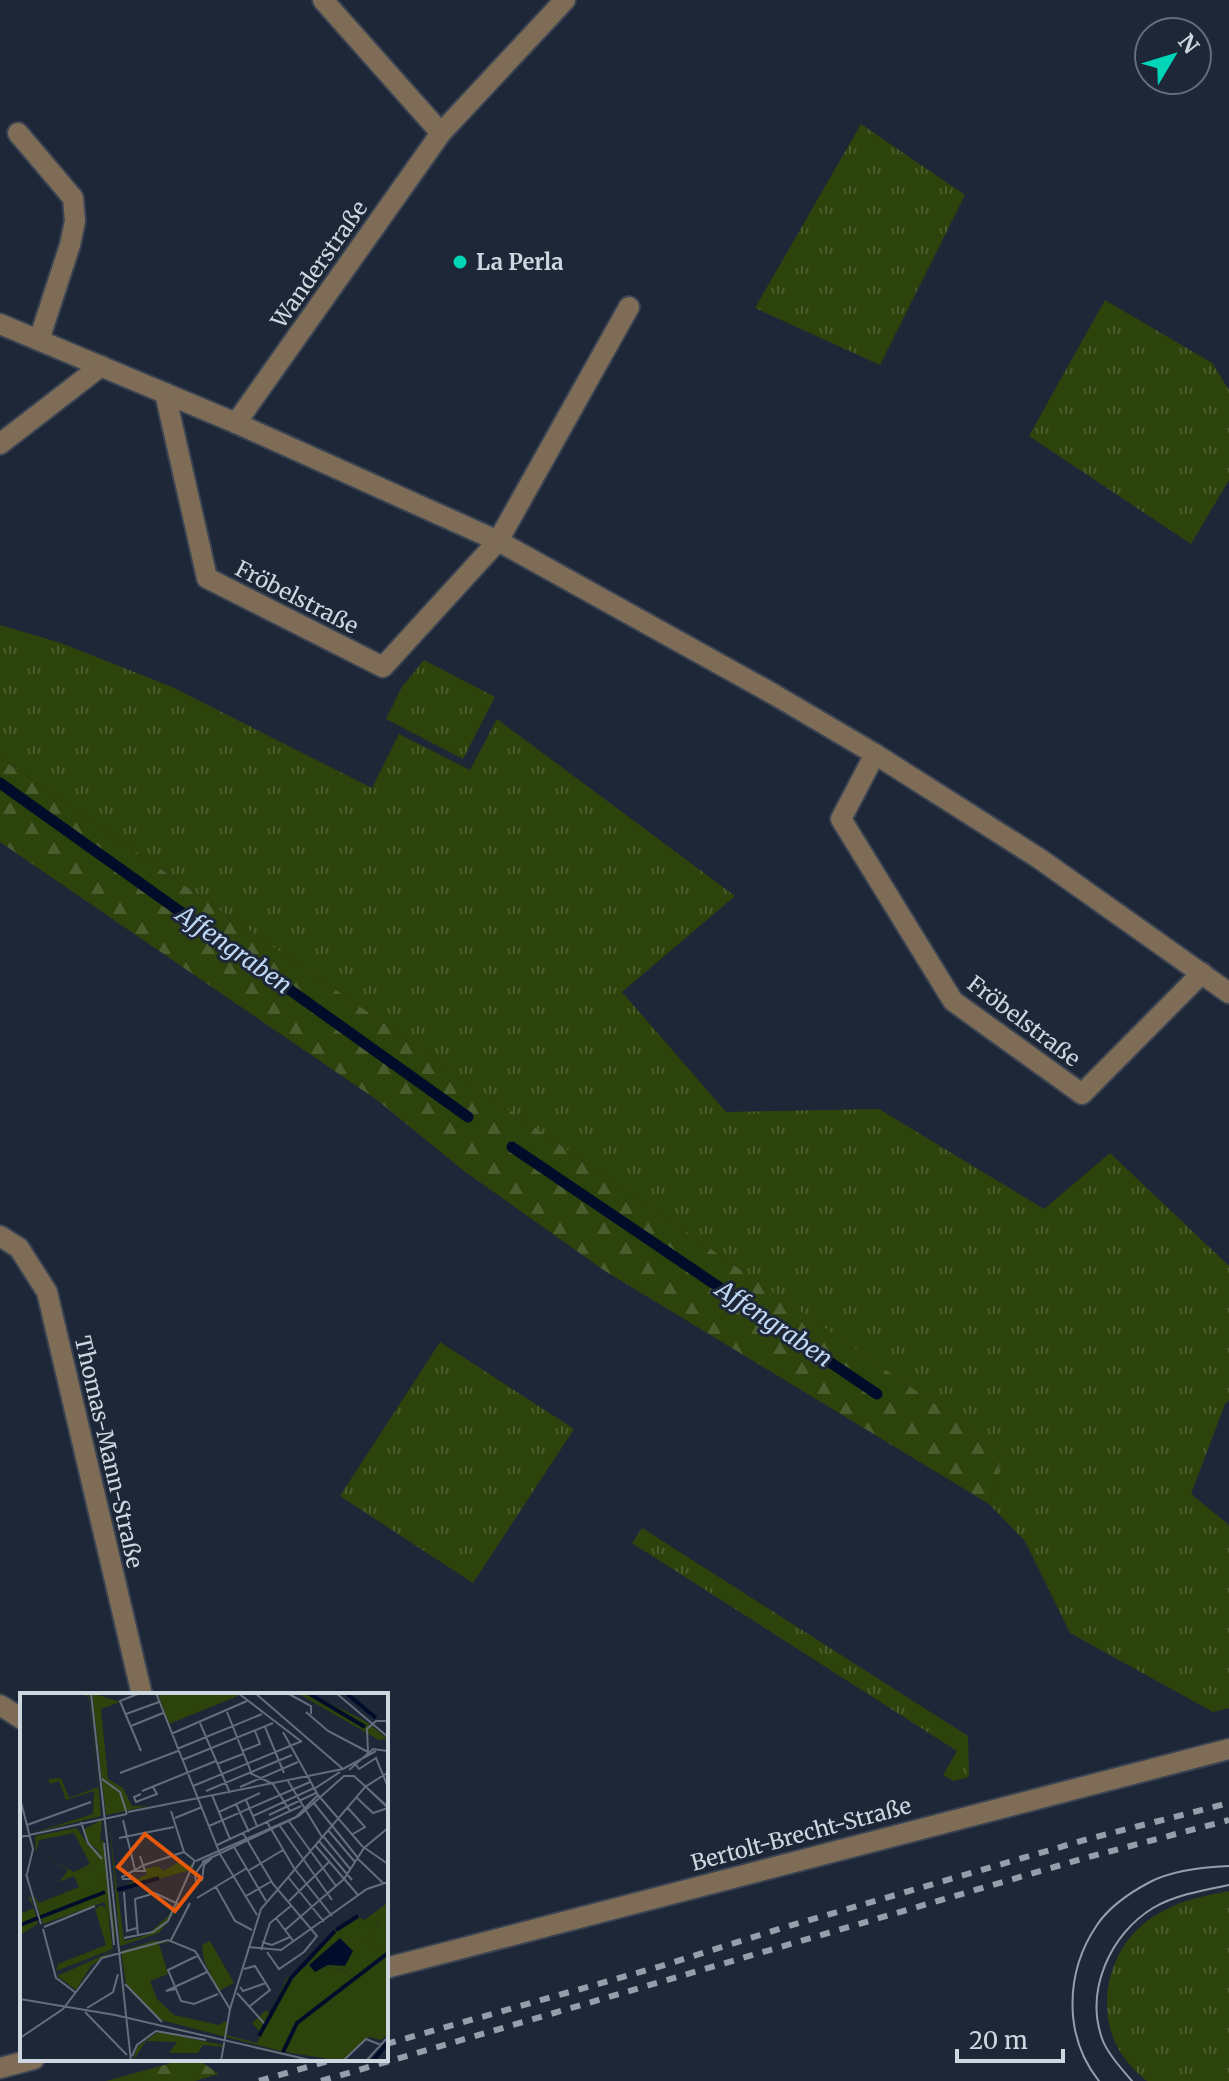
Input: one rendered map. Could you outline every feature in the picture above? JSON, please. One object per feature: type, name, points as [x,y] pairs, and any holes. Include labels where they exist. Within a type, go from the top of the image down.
[{"type":"street","points":[[323,0],[441,133]]},
{"type":"street","name":"Wanderstraße","points":[[236,423],[441,133],[565,0]]},
{"type":"street","points":[[18,133],[73,198],[75,221],[70,245],[39,340]]},
{"type":"street","points":[[498,541],[629,307]]},
{"type":"street","points":[[0,324],[236,423],[498,541],[875,754],[1040,859],[1229,993]]},
{"type":"street","points":[[0,444],[101,366]]},
{"type":"street","name":"Fröbelstraße","points":[[165,393],[207,578],[383,667],[498,541]]},
{"type":"street","name":"Fröbelstraße","points":[[875,754],[841,819],[953,1001],[1082,1094],[1202,973]]},
{"type":"street","name":"Thomas-Mann-Straße","points":[[0,1236],[19,1248],[47,1292],[142,1693]]},
{"type":"street","points":[[0,1705],[20,1718]]},
{"type":"street","name":"Bertolt-Brecht-Straße","points":[[388,1967],[1229,1749]]},
{"type":"street","points":[[0,2068],[26,2061]]},
{"type":"green space","points":[[861,124],[965,195],[880,365],[755,308]]},
{"type":"green space","points":[[1105,300],[1212,363],[1229,390],[1229,480],[1191,544],[1029,436]]},
{"type":"green space","points":[[0,625],[61,643],[172,687],[372,788],[399,734],[470,770],[497,719],[735,896],[622,992],[726,1112],[879,1109],[1044,1209],[1110,1153],[1229,1266],[1229,1400],[1191,1494],[1229,1525],[1229,1708],[1213,1712],[1070,1633],[1025,1541],[989,1504],[1002,1451],[0,758]]},
{"type":"green space","points":[[424,660],[495,697],[463,759],[386,719],[402,687]]},
{"type":"green space","points":[[0,758],[1003,1451],[989,1504],[605,1271],[464,1171],[377,1100],[0,842]]},
{"type":"green space","points":[[440,1342],[574,1429],[473,1583],[340,1496]]},
{"type":"green space","points":[[642,1528],[968,1736],[969,1777],[954,1781],[943,1775],[957,1751],[632,1543]]},
{"type":"green space","points":[[1229,1891],[1229,2081],[1147,2081],[1124,2057],[1111,2031],[1107,1994],[1117,1958],[1138,1928],[1162,1911],[1190,1900]]},
{"type":"green space","points":[[179,2061],[200,2061],[219,2074],[195,2081],[106,2081]]},
{"type":"waterway","name":"Affengraben","points":[[0,783],[468,1117]]},
{"type":"waterway","name":"Affengraben","points":[[512,1147],[877,1394]]},
{"type":"tram line","points":[[1099,2081],[1079,2044],[1072,2004],[1074,1983],[1086,1943],[1108,1912],[1143,1886],[1189,1870],[1229,1866]]},
{"type":"tram line","points":[[1132,2081],[1109,2052],[1098,2022],[1099,1984],[1113,1949],[1138,1919],[1162,1903],[1229,1885]]},
{"type":"railway","points":[[388,2043],[1088,1839],[1229,1803]]},
{"type":"railway","points":[[321,2081],[1085,1858],[1229,1820]]},
{"type":"railway","points":[[259,2081],[328,2061]]},
{"type":"place","name":"La Perla","points":[[460,262]]}]
